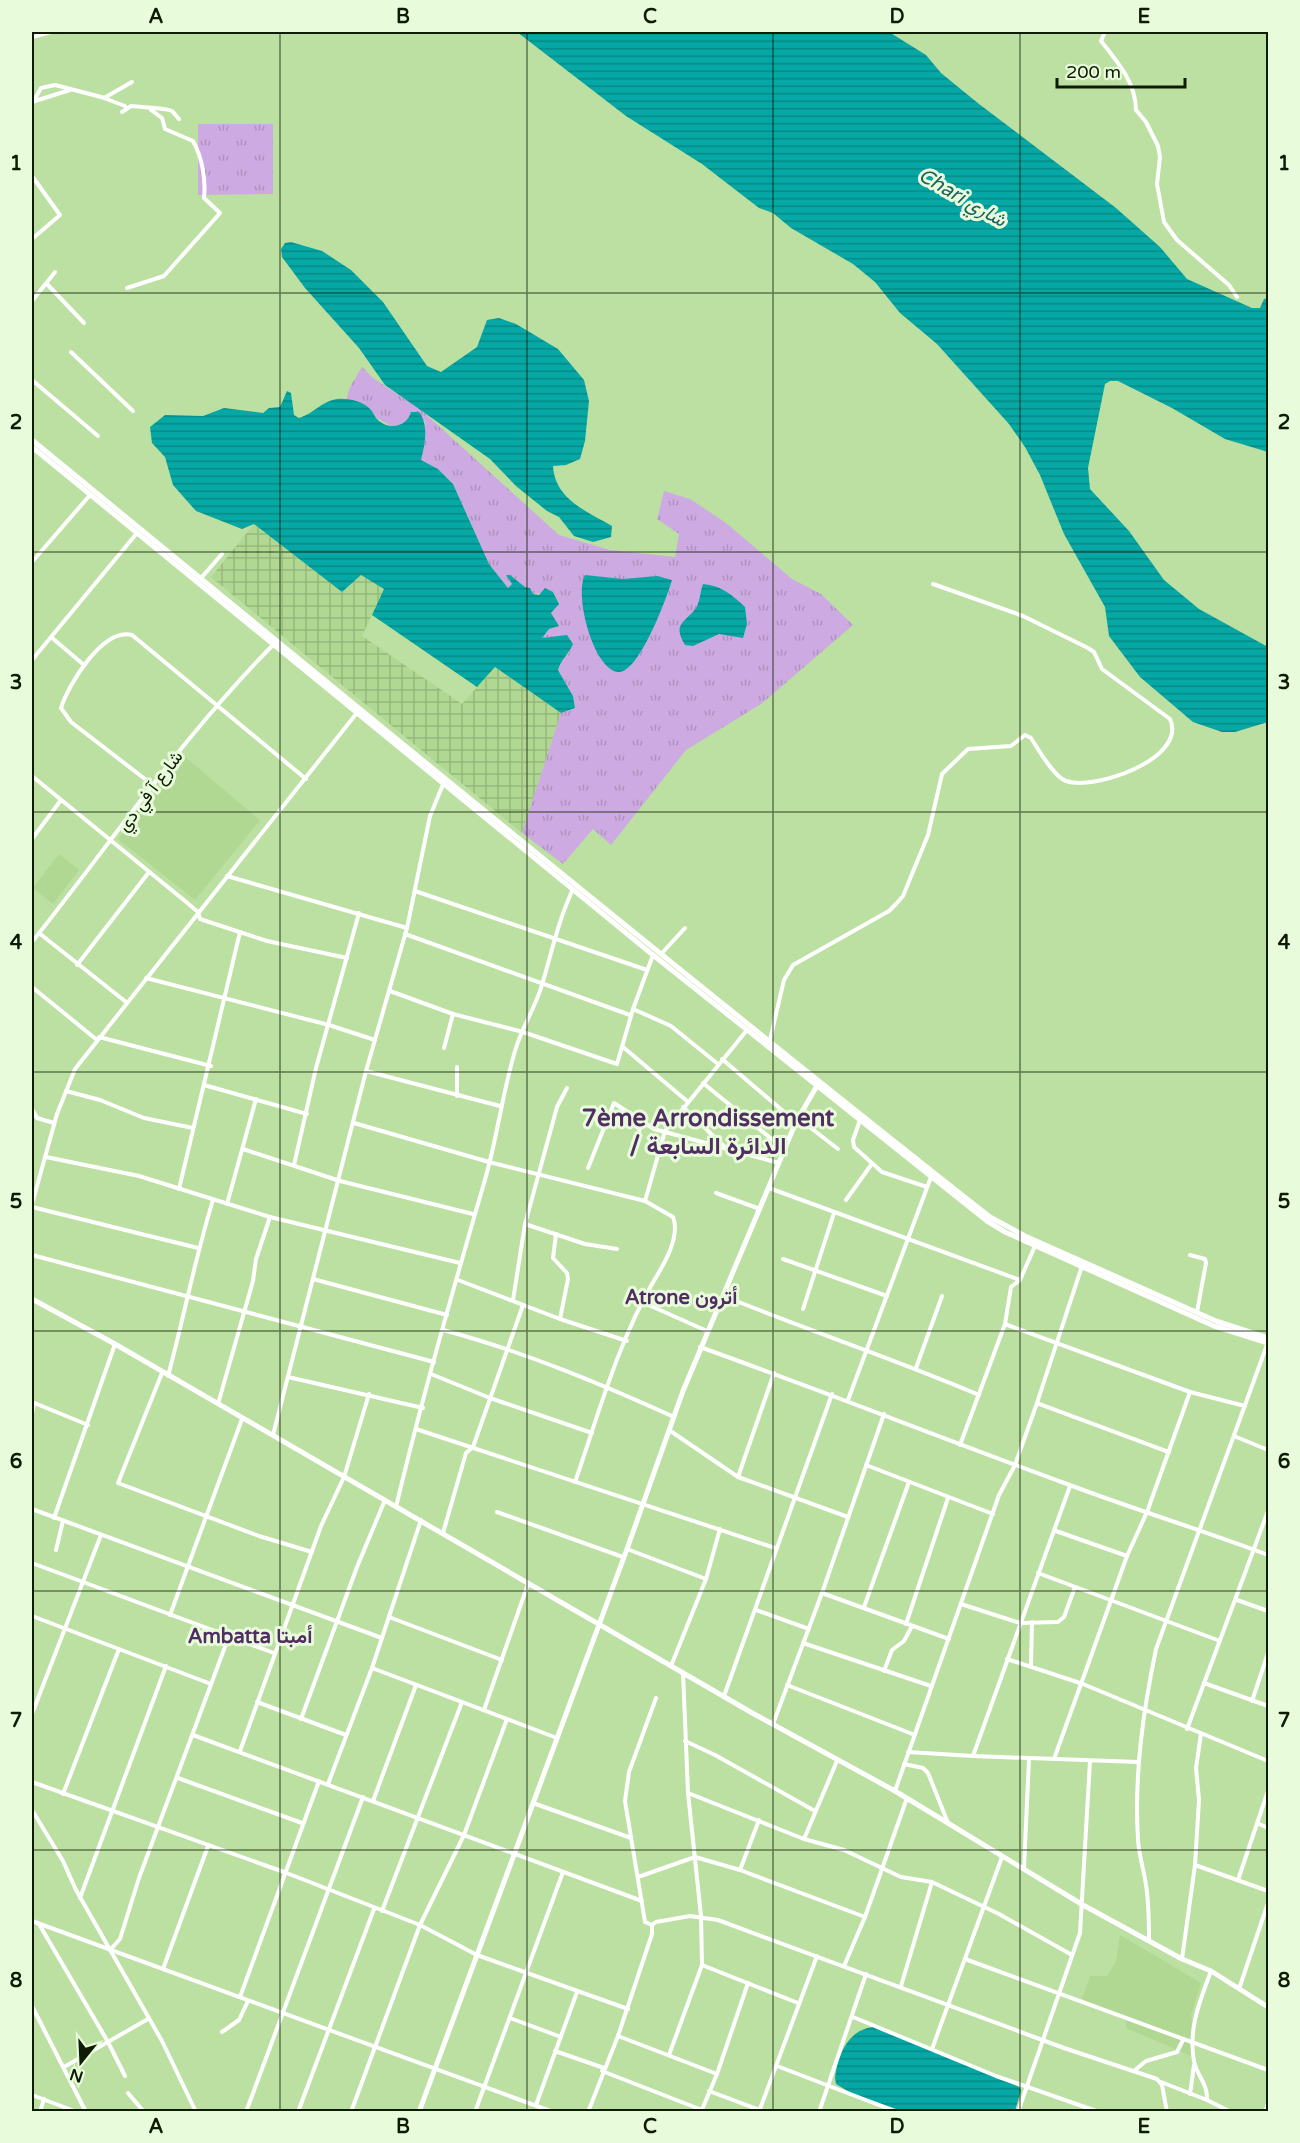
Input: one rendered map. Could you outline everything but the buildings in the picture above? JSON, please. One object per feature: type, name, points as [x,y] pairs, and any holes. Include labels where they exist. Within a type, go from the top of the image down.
[{"type":"main road","points":[[32,440],[137,532],[770,1040],[860,1120],[995,1227],[1082,1266],[1268,1341]]},
{"type":"main road","points":[[32,447],[201,578],[356,714],[445,781],[653,955],[998,1222],[1214,1326],[1268,1341]]},
{"type":"main road","points":[[419,2112],[700,1347],[724,1296],[797,1120],[819,1083]]},
{"type":"main road","points":[[32,1299],[115,1344],[837,1761],[896,1791],[1083,1905],[1182,1959],[1211,1971],[1269,2007]]},
{"type":"main road","points":[[1266,2112],[1269,2105]]},
{"type":"street","points":[[32,38],[51,32]]},
{"type":"street","points":[[1105,32],[1101,41],[1122,69],[1136,98],[1136,110],[1146,122],[1158,146],[1160,157],[1157,184],[1164,222],[1177,240],[1229,285],[1237,297]]},
{"type":"street","points":[[105,98],[132,82]]},
{"type":"street","points":[[32,103],[41,88],[50,85],[105,98],[125,106]]},
{"type":"street","points":[[32,103],[71,90]]},
{"type":"street","points":[[122,112],[131,106],[151,110],[162,118],[165,129],[193,141],[201,159],[205,184],[204,198],[220,213],[169,272],[155,281],[127,288]]},
{"type":"street","points":[[151,110],[158,108],[171,110],[180,118]]},
{"type":"street","points":[[32,176],[60,215],[32,239]]},
{"type":"street","points":[[32,300],[55,272]]},
{"type":"street","points":[[47,284],[84,323]]},
{"type":"street","points":[[71,352],[133,411]]},
{"type":"street","points":[[32,380],[98,436]]},
{"type":"street","points":[[32,560],[92,493]]},
{"type":"street","points":[[32,660],[137,532]]},
{"type":"street","points":[[201,578],[222,554]]},
{"type":"street","points":[[770,1040],[784,980],[793,965],[889,911],[903,896],[928,835],[942,774],[968,749],[1011,746],[1025,735],[1031,738],[1043,758],[1060,777],[1069,782],[1132,770],[1157,756],[1170,742],[1173,730],[1170,720],[1102,669],[1094,652],[1088,648],[1023,616],[933,584]]},
{"type":"street","points":[[154,786],[71,722],[61,708],[84,665],[110,638],[127,634],[306,779]]},
{"type":"street","points":[[51,637],[84,665]]},
{"type":"street","name":"شارع آ في دي","points":[[32,942],[216,706],[254,662],[275,642]]},
{"type":"street","points":[[198,1248],[32,1206],[54,1123],[75,1069],[356,714]]},
{"type":"street","points":[[32,776],[198,912],[200,919],[240,932],[347,958]]},
{"type":"street","points":[[273,1436],[313,1279],[328,1231],[366,1071],[407,928],[430,816],[445,781]]},
{"type":"street","points":[[32,839],[61,800]]},
{"type":"street","points":[[77,965],[149,872]]},
{"type":"street","points":[[227,876],[407,928]]},
{"type":"street","points":[[396,1507],[458,1280],[460,1263],[473,1214],[489,1162],[500,1106],[573,889]]},
{"type":"street","points":[[415,891],[647,970]]},
{"type":"street","points":[[294,1165],[328,1024],[359,913]]},
{"type":"street","points":[[662,953],[685,928]]},
{"type":"street","points":[[180,1190],[193,1128],[211,1066],[240,932]]},
{"type":"street","points":[[39,933],[126,1002]]},
{"type":"street","points":[[405,934],[631,1016]]},
{"type":"street","points":[[390,990],[453,1014],[523,1032],[611,1064],[617,1064],[633,1009],[653,955]]},
{"type":"street","points":[[146,978],[328,1024],[375,1040]]},
{"type":"street","points":[[32,987],[98,1039],[211,1066]]},
{"type":"street","points":[[633,1009],[663,1021],[718,1064]]},
{"type":"street","points":[[444,1048],[453,1014]]},
{"type":"street","points":[[645,1201],[665,1131],[687,1101],[747,1030]]},
{"type":"street","points":[[623,1047],[687,1101]]},
{"type":"street","points":[[722,1059],[797,1120],[838,1149]]},
{"type":"street","points":[[457,1067],[457,1096]]},
{"type":"street","points":[[366,1071],[500,1106]]},
{"type":"street","points":[[702,1083],[785,1150]]},
{"type":"street","points":[[204,1085],[307,1114]]},
{"type":"street","points":[[513,1300],[525,1224],[557,1107],[567,1088]]},
{"type":"street","points":[[66,1091],[100,1100],[144,1118],[193,1128]]},
{"type":"street","points":[[227,1204],[256,1099]]},
{"type":"street","points":[[588,1168],[614,1103],[642,1122],[665,1131],[779,1162]]},
{"type":"street","points":[[683,1107],[726,1148]]},
{"type":"street","points":[[32,1109],[37,1118],[54,1123]]},
{"type":"street","points":[[860,1120],[853,1140],[854,1147],[871,1165],[888,1175],[927,1187]]},
{"type":"street","points":[[631,1157],[642,1122]]},
{"type":"street","points":[[354,1123],[489,1162],[645,1201],[673,1216],[677,1226],[663,1267],[642,1302],[608,1387],[575,1482]]},
{"type":"street","points":[[243,1149],[340,1181],[473,1214]]},
{"type":"street","points":[[45,1156],[122,1172],[270,1217],[460,1263]]},
{"type":"street","points":[[846,1200],[871,1165]]},
{"type":"street","points":[[848,1400],[868,1350],[906,1238],[931,1177]]},
{"type":"street","points":[[769,1188],[1020,1280]]},
{"type":"street","points":[[716,1193],[760,1209]]},
{"type":"street","points":[[168,1376],[189,1296],[198,1248],[213,1200]]},
{"type":"street","points":[[803,1309],[834,1212]]},
{"type":"street","points":[[218,1405],[245,1312],[256,1259],[270,1217]]},
{"type":"street","points":[[525,1224],[585,1244],[616,1249]]},
{"type":"street","points":[[556,1234],[553,1258],[567,1273],[568,1279],[560,1319]]},
{"type":"street","points":[[960,1445],[1005,1324],[1011,1287],[1020,1280],[1035,1246]]},
{"type":"street","points":[[32,1255],[434,1362]]},
{"type":"street","points":[[1190,1255],[1205,1259],[1206,1263],[1197,1312]]},
{"type":"street","points":[[783,1259],[887,1296]]},
{"type":"street","points":[[896,1791],[993,1515],[1015,1465],[1037,1403],[1055,1342],[1082,1266]]},
{"type":"street","points":[[313,1279],[447,1315]]},
{"type":"street","points":[[458,1280],[560,1319],[627,1341]]},
{"type":"street","points":[[724,1296],[796,1326],[916,1368],[979,1395]]},
{"type":"street","points":[[916,1368],[942,1296]]},
{"type":"street","points":[[642,1302],[707,1330]]},
{"type":"street","points":[[443,1533],[466,1454],[473,1447],[523,1305]]},
{"type":"street","points":[[1005,1324],[1190,1392],[1245,1407]]},
{"type":"street","points":[[443,1330],[608,1387],[674,1417]]},
{"type":"street","points":[[1149,1941],[1147,1895],[1138,1842],[1138,1762],[1144,1711],[1156,1648],[1268,1341]]},
{"type":"street","points":[[54,1518],[115,1344]]},
{"type":"street","points":[[700,1347],[848,1400],[1070,1486],[1269,1555]]},
{"type":"street","points":[[162,1373],[117,1482],[312,1552]]},
{"type":"street","points":[[738,1477],[774,1373]]},
{"type":"street","points":[[431,1374],[490,1398],[592,1433]]},
{"type":"street","points":[[288,1377],[423,1408]]},
{"type":"street","points":[[1054,1760],[1127,1556],[1147,1512],[1190,1392]]},
{"type":"street","points":[[724,1696],[756,1610],[775,1548],[832,1394]]},
{"type":"street","points":[[240,1751],[312,1552],[344,1477],[369,1395]]},
{"type":"street","points":[[32,1414],[33,1403],[88,1425]]},
{"type":"street","points":[[1037,1403],[1169,1452]]},
{"type":"street","points":[[773,1724],[822,1593],[884,1414]]},
{"type":"street","points":[[170,1615],[186,1565],[242,1419]]},
{"type":"street","points":[[416,1429],[775,1548]]},
{"type":"street","points":[[669,1430],[738,1477],[848,1517]]},
{"type":"street","points":[[1234,1436],[1269,1450]]},
{"type":"street","points":[[866,1465],[993,1515]]},
{"type":"street","points":[[864,1607],[909,1482]]},
{"type":"street","points":[[974,1756],[1038,1572],[1056,1531],[1070,1486]]},
{"type":"street","points":[[906,1624],[948,1498]]},
{"type":"street","points":[[301,1719],[336,1622],[385,1500]]},
{"type":"street","points":[[32,1509],[382,1638]]},
{"type":"street","points":[[1187,1729],[1269,1511]]},
{"type":"street","points":[[497,1512],[623,1557]]},
{"type":"street","points":[[328,1784],[372,1668],[421,1520]]},
{"type":"street","points":[[56,1550],[63,1521]]},
{"type":"street","points":[[671,1666],[706,1579],[720,1529]]},
{"type":"street","points":[[1056,1531],[1127,1556]]},
{"type":"street","points":[[32,1714],[101,1535]]},
{"type":"street","points":[[627,1549],[706,1579]]},
{"type":"street","points":[[32,1563],[274,1653]]},
{"type":"street","points":[[1038,1572],[1112,1601]]},
{"type":"street","points":[[1038,1572],[1220,1641]]},
{"type":"street","points":[[484,1710],[528,1584]]},
{"type":"street","points":[[961,1604],[1020,1623],[1062,1621],[1075,1587]]},
{"type":"street","points":[[822,1593],[949,1639]]},
{"type":"street","points":[[1237,1600],[1269,1611]]},
{"type":"street","points":[[756,1610],[808,1629]]},
{"type":"street","points":[[32,1616],[212,1684]]},
{"type":"street","points":[[389,1617],[502,1659]]},
{"type":"street","points":[[1031,1664],[1032,1622]]},
{"type":"street","points":[[884,1671],[892,1650],[904,1641],[912,1626]]},
{"type":"street","points":[[111,1950],[117,1946],[120,1939],[158,1827],[229,1636]]},
{"type":"street","points":[[803,1643],[931,1686]]},
{"type":"street","points":[[63,1794],[119,1649]]},
{"type":"street","points":[[1252,1701],[1269,1653]]},
{"type":"street","points":[[1007,1659],[1083,1684],[1269,1761]]},
{"type":"street","points":[[80,1898],[166,1666]]},
{"type":"street","points":[[372,1668],[557,1737]]},
{"type":"street","points":[[669,2055],[702,1965],[701,1916],[688,1793],[683,1672]]},
{"type":"street","points":[[1204,1683],[1269,1707]]},
{"type":"street","points":[[373,1800],[416,1685]]},
{"type":"street","points":[[787,1685],[915,1735]]},
{"type":"street","points":[[656,1698],[646,1720],[626,1785],[625,1801],[645,1922],[652,1925],[667,1920],[701,1916],[770,1937],[948,2005],[1042,2037],[1094,2058],[1135,2070],[1231,2112]]},
{"type":"street","points":[[257,1702],[346,1735]]},
{"type":"street","points":[[382,1911],[462,1702]]},
{"type":"street","points":[[351,2112],[420,1925],[464,1835],[507,1719]]},
{"type":"street","points":[[1182,1959],[1195,1865],[1199,1800],[1196,1768],[1201,1734]]},
{"type":"street","points":[[193,1735],[642,1901]]},
{"type":"street","points":[[685,1741],[715,1755],[815,1811]]},
{"type":"street","points":[[908,1752],[1138,1762]]},
{"type":"street","points":[[1024,1868],[1029,1759]]},
{"type":"street","points":[[804,1839],[837,1761]]},
{"type":"street","points":[[1018,2112],[1042,2037],[1080,1934],[1090,1761]]},
{"type":"street","points":[[904,1764],[923,1768],[928,1773],[948,1823]]},
{"type":"street","points":[[178,1778],[302,1823]]},
{"type":"street","points":[[240,1997],[319,1780]]},
{"type":"street","points":[[32,1782],[284,1872],[328,1892],[420,1925],[477,1955],[628,2009]]},
{"type":"street","points":[[1238,1880],[1269,1791]]},
{"type":"street","points":[[688,1793],[804,1839],[844,1850],[901,1877],[932,1882],[1072,1955]]},
{"type":"street","points":[[246,2112],[363,1797]]},
{"type":"street","points":[[844,1966],[865,1917],[881,1866],[907,1798]]},
{"type":"street","points":[[533,1803],[632,1838]]},
{"type":"street","points":[[32,1810],[63,1861],[80,1898],[162,2041],[196,2112]]},
{"type":"street","points":[[740,1870],[759,1820]]},
{"type":"street","points":[[1257,1823],[1269,1828]]},
{"type":"street","points":[[163,1969],[208,1846]]},
{"type":"street","points":[[638,1878],[695,1857],[740,1870],[865,1917]]},
{"type":"street","points":[[932,2049],[1002,1857]]},
{"type":"street","points":[[1195,1865],[1269,1891]]},
{"type":"street","points":[[475,2112],[562,1872]]},
{"type":"street","points":[[901,1986],[932,1882]]},
{"type":"street","points":[[1239,1990],[1269,1903]]},
{"type":"street","points":[[298,2112],[374,1909]]},
{"type":"street","points":[[32,1921],[553,2112]]},
{"type":"street","points":[[38,1924],[108,2042],[125,2076]]},
{"type":"street","points":[[588,2112],[650,1946],[652,1925]]},
{"type":"street","points":[[760,2109],[817,1956]]},
{"type":"street","points":[[965,1959],[1269,2070]]},
{"type":"street","points":[[702,1965],[798,2003]]},
{"type":"street","points":[[1190,2094],[1194,2064],[1192,2024],[1211,1971]]},
{"type":"street","points":[[819,2112],[853,2018],[866,1974]]},
{"type":"street","points":[[555,2051],[701,2111],[717,2074],[748,1983]]},
{"type":"street","points":[[536,2105],[577,1992]]},
{"type":"street","points":[[222,2032],[239,2020],[248,2001]]},
{"type":"street","points":[[32,2006],[86,2112]]},
{"type":"street","points":[[510,2018],[561,2037]]},
{"type":"street","points":[[853,2018],[1026,2087],[1096,2111]]},
{"type":"street","points":[[64,2067],[148,2019]]},
{"type":"street","points":[[618,2036],[717,2074]]},
{"type":"street","points":[[1135,2070],[1146,2061],[1177,2052],[1183,2040]]},
{"type":"street","points":[[1194,2064],[1208,2090],[1207,2100]]},
{"type":"street","points":[[777,2066],[897,2112]]},
{"type":"street","points":[[1161,2082],[1167,2112]]},
{"type":"street","points":[[709,2091],[765,2112]]},
{"type":"street","points":[[128,2093],[144,2112]]},
{"type":"street","points":[[32,2095],[77,2112]]},
{"type":"street","points":[[40,2112],[44,2099]]},
{"type":"shaded area","points":[[254,524],[342,592],[361,574],[384,589],[362,636],[462,704],[495,667],[561,713],[522,833],[211,577]]},
{"type":"shaded area","points":[[184,756],[260,820],[195,900],[118,839]]},
{"type":"shaded area","points":[[59,854],[79,870],[53,904],[33,888]]},
{"type":"shaded area","points":[[1120,1935],[1201,1983],[1191,2015],[1196,2058],[1126,2028],[1126,2017],[1082,1999],[1090,1976],[1107,1976],[1116,1961]]},
{"type":"green space","points":[[198,124],[273,124],[273,194],[198,195]]},
{"type":"green space","points":[[362,367],[373,378],[421,410],[559,535],[610,550],[675,557],[679,534],[657,519],[664,491],[690,499],[726,523],[792,579],[821,594],[853,625],[761,704],[686,750],[611,845],[593,829],[563,864],[522,833],[561,713],[575,708],[573,696],[558,670],[561,660],[570,652],[541,639],[554,618],[551,613],[559,603],[553,592],[533,594],[510,575],[506,575],[512,584],[508,588],[489,564],[453,484],[438,469],[421,460],[425,421],[409,420],[402,425],[391,426],[346,400],[350,387]]},
{"type":"water","name":"Chari شاري","points":[[517,32],[889,32],[926,55],[941,73],[979,104],[1116,208],[1160,247],[1187,279],[1252,308],[1260,308],[1264,299],[1268,298],[1268,452],[1225,439],[1172,408],[1118,381],[1110,381],[1105,384],[1088,468],[1090,489],[1129,531],[1164,580],[1199,609],[1268,647],[1268,722],[1235,732],[1222,732],[1193,722],[1140,677],[1109,636],[1105,607],[1064,534],[1040,475],[1025,447],[1009,424],[937,344],[900,313],[875,282],[853,264],[791,228],[773,213],[759,208],[702,164],[626,116]]},
{"type":"water","points":[[291,242],[322,251],[351,270],[383,302],[427,366],[441,372],[477,347],[487,320],[499,318],[516,324],[558,349],[584,380],[589,401],[585,441],[580,459],[566,465],[553,466],[555,477],[559,487],[574,503],[612,526],[611,537],[593,542],[574,536],[559,517],[547,511],[516,486],[490,459],[385,385],[359,348],[305,288],[282,257],[281,249],[285,243]]},
{"type":"water","points":[[287,391],[291,393],[294,415],[299,418],[337,399],[362,404],[370,409],[381,423],[392,426],[406,421],[411,412],[419,412],[425,429],[421,460],[438,469],[453,484],[489,564],[508,588],[512,584],[506,575],[510,575],[525,587],[530,588],[533,594],[539,595],[545,588],[553,592],[559,604],[551,613],[559,626],[549,629],[542,638],[567,635],[573,644],[558,670],[573,696],[575,708],[561,713],[495,667],[477,687],[372,615],[384,589],[361,575],[342,592],[254,524],[242,529],[196,511],[173,485],[165,457],[152,443],[150,427],[165,415],[203,416],[224,408],[263,413],[269,408],[280,407]]},
{"type":"water","points":[[585,575],[623,579],[657,576],[672,580],[651,633],[635,661],[626,669],[618,672],[609,668],[594,645],[588,630],[582,598],[582,584]]},
{"type":"water","points":[[703,584],[726,591],[745,607],[747,624],[743,638],[719,634],[693,646],[685,645],[681,638],[680,628],[697,606]]},
{"type":"water","points":[[876,2027],[1019,2087],[1021,2090],[1015,2111],[902,2111],[851,2093],[836,2084],[838,2061],[846,2044],[858,2032]]},
{"type":"district","name":"7ème Arrondissement / الدائرة السابعة","points":[[708,1132]]},
{"type":"district","name":"Atrone أترون","points":[[681,1298]]},
{"type":"district","name":"Ambatta أمبتا","points":[[250,1637]]}]
